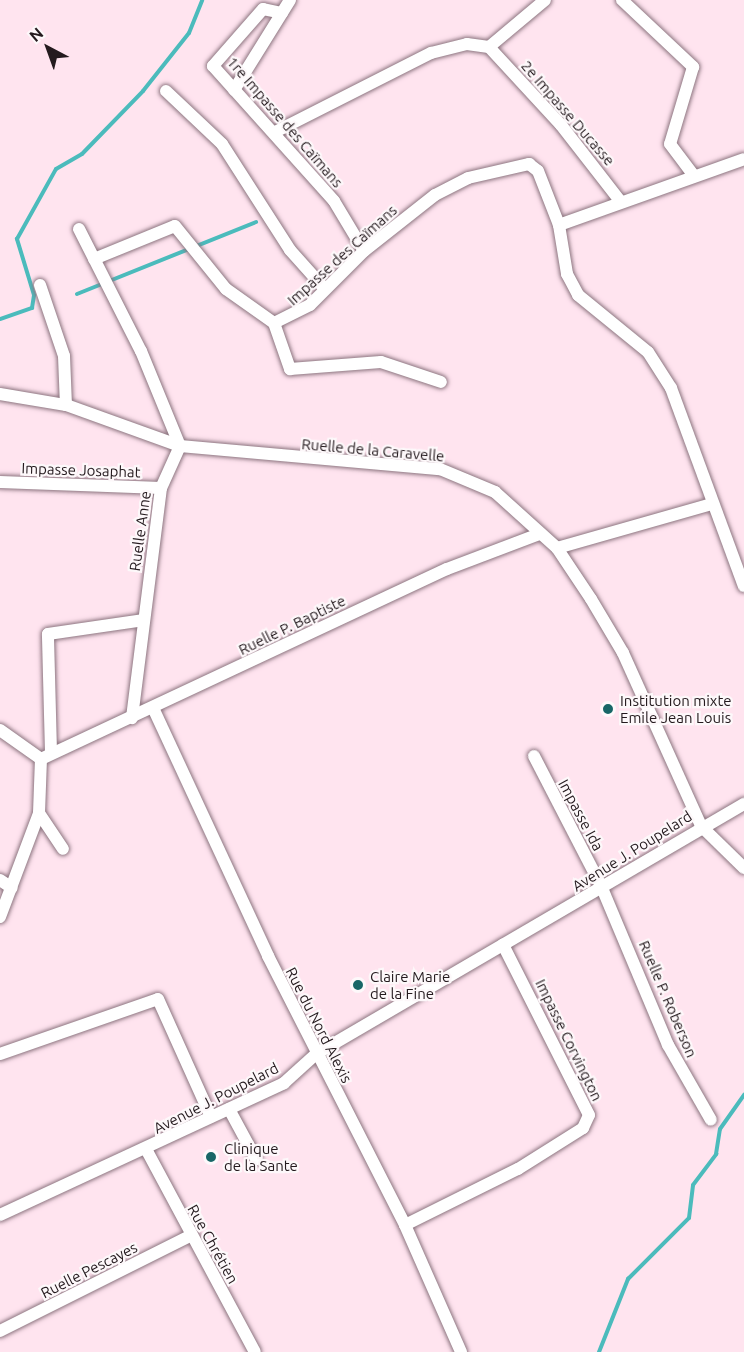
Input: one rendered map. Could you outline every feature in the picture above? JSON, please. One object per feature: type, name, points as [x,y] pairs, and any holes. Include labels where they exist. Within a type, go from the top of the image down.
[{"type":"street","points":[[234,90],[290,0]]},
{"type":"street","points":[[275,132],[431,53],[467,44],[489,47],[545,0]]},
{"type":"street","points":[[621,0],[693,67],[670,144],[693,175]]},
{"type":"street","name":"1re Impasse des Caïmans","points":[[282,13],[263,9],[214,61],[214,69],[275,132],[333,201],[364,251]]},
{"type":"street","name":"2e Impasse Ducasse","points":[[489,47],[561,125],[621,202]]},
{"type":"street","points":[[166,91],[222,144],[290,250],[324,288]]},
{"type":"street","points":[[559,225],[693,175],[744,159]]},
{"type":"street","name":"Impasse des Caïmans","points":[[274,323],[293,318],[364,251],[435,195],[468,178],[519,164],[538,171],[559,225],[567,274],[578,295],[648,352],[671,388],[711,504],[744,586]]},
{"type":"street","points":[[94,259],[175,226],[196,258],[239,299],[274,323],[290,369],[381,362],[441,382]]},
{"type":"street","points":[[79,230],[110,290],[180,446]]},
{"type":"street","points":[[40,285],[64,356],[66,405]]},
{"type":"street","name":"Ruelle de la Caravelle","points":[[0,394],[66,405],[180,446],[440,469],[495,492],[557,548],[623,653],[701,826]]},
{"type":"street","name":"Ruelle Anne","points":[[132,718],[160,488],[180,446]]},
{"type":"street","name":"Impasse Josaphat","points":[[0,482],[160,488]]},
{"type":"street","points":[[557,548],[711,504]]},
{"type":"street","name":"Ruelle P. Baptiste","points":[[51,754],[154,710],[384,598],[539,534]]},
{"type":"street","points":[[0,917],[39,813],[51,754],[48,634],[144,620]]},
{"type":"street","name":"Rue du Nord Alexis","points":[[154,710],[316,1054],[405,1225],[461,1352]]},
{"type":"street","points":[[2,738],[51,754]]},
{"type":"street","name":"Impasse Ida","points":[[534,756],[602,888]]},
{"type":"street","name":"Avenue J. Poupelard","points":[[0,1215],[284,1083],[316,1054],[602,888],[701,826],[744,804]]},
{"type":"street","points":[[39,813],[63,849]]},
{"type":"street","points":[[701,826],[744,868]]},
{"type":"street","points":[[0,880],[12,888]]},
{"type":"street","name":"Ruelle P. Roberson","points":[[602,888],[668,1045],[711,1120]]},
{"type":"street","name":"Impasse Corvington","points":[[405,1225],[518,1169],[583,1128],[590,1115],[503,945]]},
{"type":"street","points":[[0,1054],[158,999],[211,1117]]},
{"type":"street","points":[[229,1109],[256,1159]]},
{"type":"street","name":"Rue Chrétien","points":[[146,1149],[190,1236],[255,1352]]},
{"type":"street","name":"Ruelle Pescayes","points":[[0,1330],[190,1236]]},
{"type":"waterway","points":[[0,319],[32,308],[34,295],[17,239],[56,169],[82,154],[143,91],[189,33],[202,0]]},
{"type":"waterway","points":[[77,294],[256,222]]},
{"type":"waterway","points":[[599,1352],[628,1279],[689,1218],[693,1185],[716,1154],[720,1129],[744,1095]]},
{"type":"place","name":"Institution mixte Emile Jean Louis","points":[[608,709]]},
{"type":"place","name":"Claire Marie de la Fine","points":[[358,985]]},
{"type":"place","name":"Clinique de la Sante","points":[[211,1157]]}]
